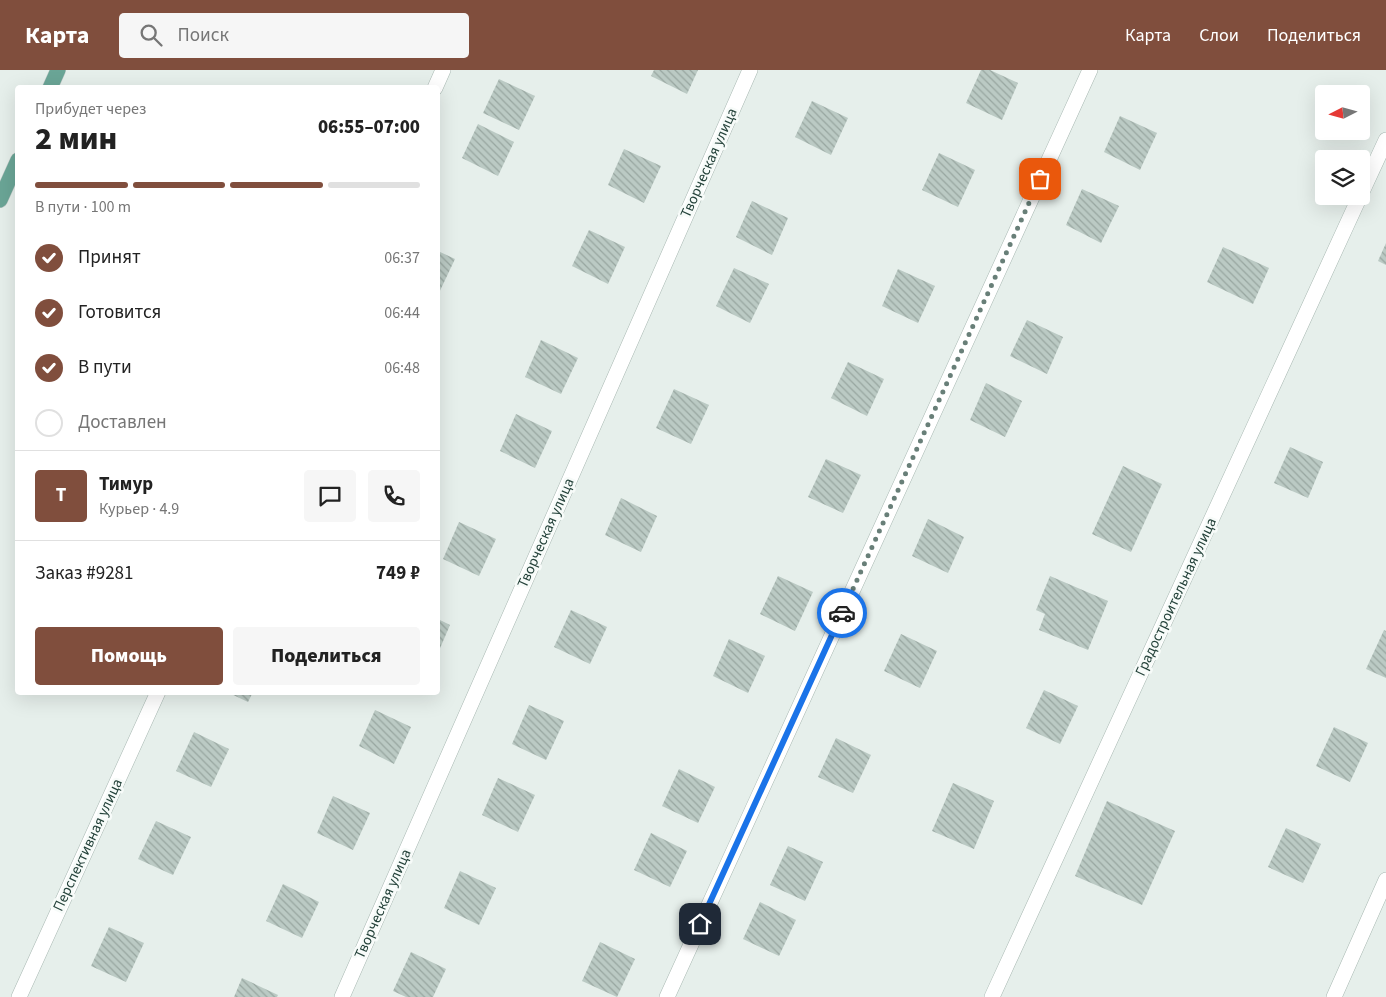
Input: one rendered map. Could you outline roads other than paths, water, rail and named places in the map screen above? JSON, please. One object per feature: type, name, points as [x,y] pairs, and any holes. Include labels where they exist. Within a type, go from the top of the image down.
[{"type":"main road","points":[[51,85],[58,70]]},
{"type":"main road","points":[[0,200],[15,167]]},
{"type":"street","points":[[437,85],[444,70]]},
{"type":"street","name":"Творческая улица","points":[[342,997],[750,70]]},
{"type":"street","points":[[667,997],[1090,70]]},
{"type":"street","name":"Градостроительная улица","points":[[1370,175],[1386,140]]},
{"type":"street","name":"Градостроительная улица","points":[[992,997],[1356,205]]},
{"type":"street","name":"Перспективная улица","points":[[19,997],[157,695]]},
{"type":"street","points":[[1334,997],[1386,880]]}]
